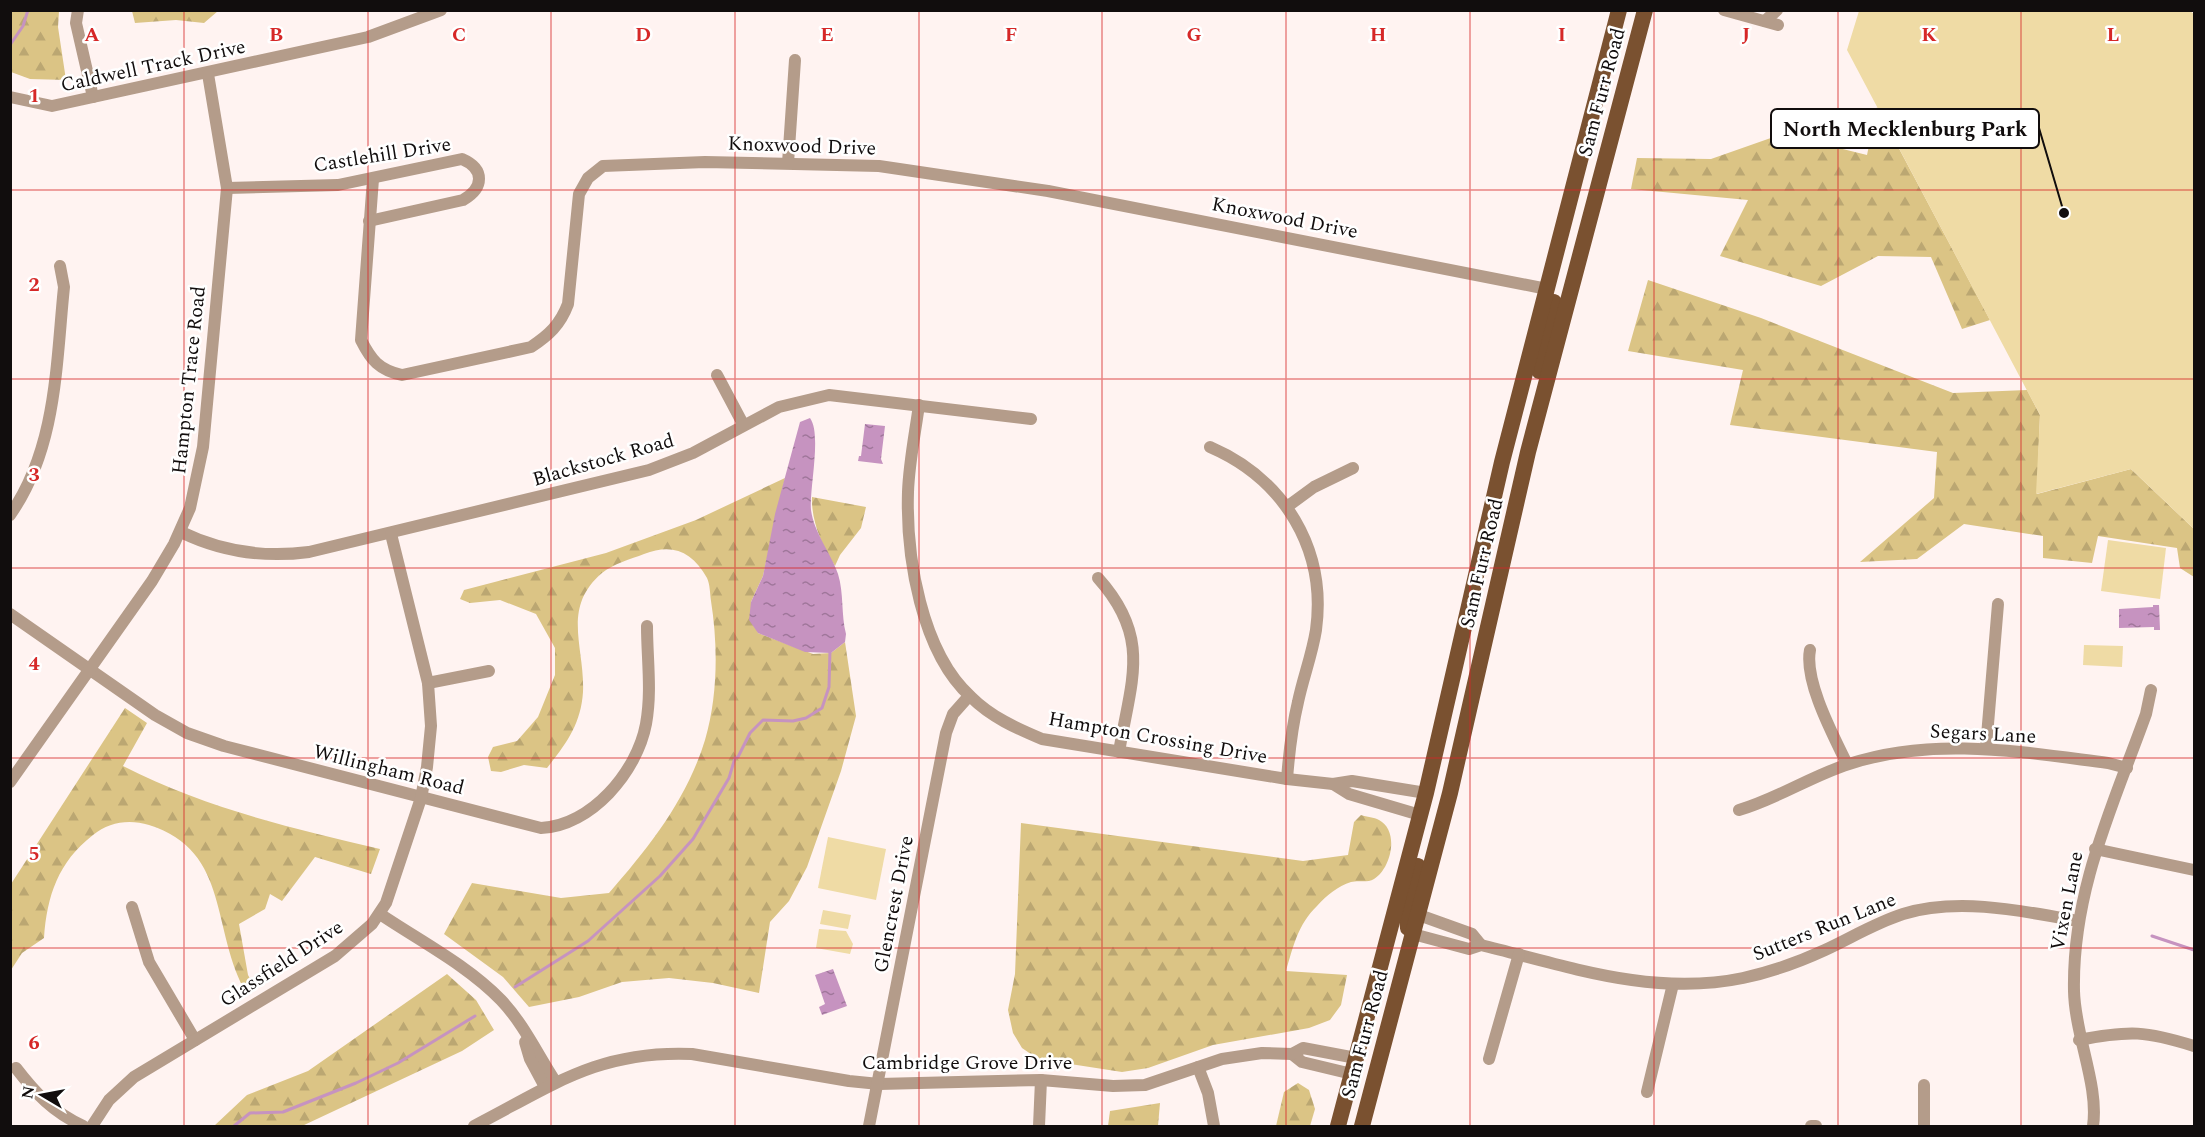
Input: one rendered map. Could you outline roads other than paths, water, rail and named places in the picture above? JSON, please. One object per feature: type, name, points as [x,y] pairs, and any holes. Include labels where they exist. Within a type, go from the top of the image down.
[{"type":"main road","name":"Sam Furr Road","points":[[1338,1126],[1426,793],[1502,462],[1619,10]]},
{"type":"main road","name":"Sam Furr Road","points":[[1362,1126],[1458,759],[1528,452],[1645,10]]},
{"type":"main road","points":[[1528,452],[1540,364],[1554,308],[1553,294],[1547,290]]},
{"type":"main road","points":[[1413,934],[1407,924],[1407,916],[1426,831],[1445,714]]},
{"type":"main road","points":[[1351,1126],[1363,1075],[1354,1066]]},
{"type":"street","points":[[78,10],[76,23],[93,97]]},
{"type":"street","name":"Caldwell Track Drive","points":[[10,97],[52,106],[208,74],[368,37],[441,10]]},
{"type":"street","points":[[1724,10],[1778,25]]},
{"type":"street","points":[[1765,21],[1777,10]]},
{"type":"street","points":[[788,163],[795,60]]},
{"type":"street","name":"Hampton Trace Road","points":[[10,782],[152,582],[181,532],[190,508],[203,447],[227,188],[208,74]]},
{"type":"street","name":"Castlehill Drive","points":[[227,188],[338,185],[462,159],[473,164],[478,172],[479,184],[474,193],[463,200],[369,221]]},
{"type":"street","name":"Knoxwood Drive","points":[[373,179],[361,340],[370,358],[384,371],[402,375],[531,347],[548,336],[562,321],[568,304],[579,194],[588,178],[603,166],[705,162],[879,166],[1009,184],[1547,290]]},
{"type":"street","points":[[10,515],[34,474],[49,419],[64,287],[60,266]]},
{"type":"street","points":[[717,375],[743,424]]},
{"type":"street","name":"Blackstock Road","points":[[181,532],[231,551],[282,556],[391,534],[649,470],[693,453],[743,424],[793,402],[829,395],[1031,419]]},
{"type":"street","name":"Hampton Crossing Drive","points":[[919,405],[908,492],[915,572],[928,628],[940,658],[969,696],[1011,726],[1042,739],[1287,779],[1333,784],[1352,781],[1426,793]]},
{"type":"street","points":[[1210,447],[1245,465],[1269,485],[1288,506],[1311,552],[1318,598],[1316,631],[1293,727],[1287,779]]},
{"type":"street","points":[[1288,506],[1314,487],[1353,468]]},
{"type":"street","name":"Glassfield Drive","points":[[92,1126],[118,1090],[134,1077],[335,956],[352,944],[380,914],[392,887],[421,798],[430,746],[428,683],[391,534]]},
{"type":"street","points":[[1098,578],[1124,612],[1134,647],[1133,669],[1119,752]]},
{"type":"street","points":[[1986,748],[1998,604]]},
{"type":"street","name":"Willingham Road","points":[[10,614],[145,708],[187,733],[224,746],[541,828],[568,824],[582,817],[610,789],[630,763],[645,726],[649,685],[647,626]]},
{"type":"street","points":[[1810,650],[1807,662],[1810,677],[1847,764]]},
{"type":"street","points":[[428,683],[489,670]]},
{"type":"street","name":"Vixen Lane","points":[[2093,1126],[2094,1096],[2079,1040],[2074,992],[2078,921],[2096,849],[2146,714],[2151,690]]},
{"type":"street","name":"Glencrest Drive","points":[[869,1126],[946,733],[953,714],[969,696]]},
{"type":"street","name":"Segars Lane","points":[[1739,810],[1847,764],[1880,755],[1936,747],[1986,748],[2108,763],[2127,768]]},
{"type":"street","name":"Hampton Crossing Drive","points":[[1333,784],[1349,794],[1420,815]]},
{"type":"street","points":[[2096,849],[2194,870]]},
{"type":"street","name":"Sutters Run Lane","points":[[1413,934],[1468,949],[1480,945],[1615,979],[1673,984],[1723,981],[1767,971],[1800,960],[1888,919],[1932,907],[1959,906],[2078,921]]},
{"type":"street","points":[[132,907],[149,962],[195,1040]]},
{"type":"street","points":[[380,914],[476,978],[503,1002],[522,1029],[530,1059],[550,1084]]},
{"type":"street","name":"Sutters Run Lane","points":[[1419,915],[1472,934],[1480,945]]},
{"type":"street","points":[[1489,1059],[1519,954]]},
{"type":"street","points":[[1647,1092],[1673,984]]},
{"type":"street","points":[[2079,1040],[2112,1034],[2145,1033],[2194,1046]]},
{"type":"street","name":"Cambridge Grove Drive","points":[[474,1126],[550,1084],[599,1064],[670,1053],[692,1054],[879,1084],[1041,1080],[1126,1087],[1166,1080],[1198,1067],[1241,1054],[1292,1054],[1304,1048],[1354,1066]]},
{"type":"street","points":[[1198,1067],[1208,1093],[1214,1126]]},
{"type":"street","points":[[16,1068],[35,1094],[48,1106],[83,1126]]},
{"type":"street","points":[[1039,1126],[1041,1080]]},
{"type":"street","points":[[1924,1085],[1924,1126]]},
{"type":"water","points":[[810,418],[815,436],[811,510],[819,535],[838,574],[846,634],[845,642],[831,653],[805,652],[758,633],[749,620],[751,602],[763,576],[775,514],[800,422]]},
{"type":"water","points":[[865,424],[885,426],[881,459],[883,464],[858,461],[861,456]]},
{"type":"water","points":[[2153,605],[2159,605],[2160,630],[2154,630],[2154,627],[2119,628],[2119,609],[2153,607]]},
{"type":"water","points":[[833,969],[847,1006],[822,1015],[819,1007],[825,1004],[815,975]]},
{"type":"waterway","points":[[10,45],[23,26],[28,10]]},
{"type":"waterway","points":[[515,987],[588,941],[660,876],[693,839],[729,778],[735,758],[738,757],[750,733],[763,720],[793,721],[806,718],[822,708],[829,687],[830,650]]},
{"type":"waterway","points":[[2152,936],[2194,950]]},
{"type":"waterway","points":[[234,1126],[250,1113],[283,1112],[356,1083],[398,1063],[475,1016]]},
{"type":"place","name":"North Mecklenburg Park","points":[[2064,213]]}]
